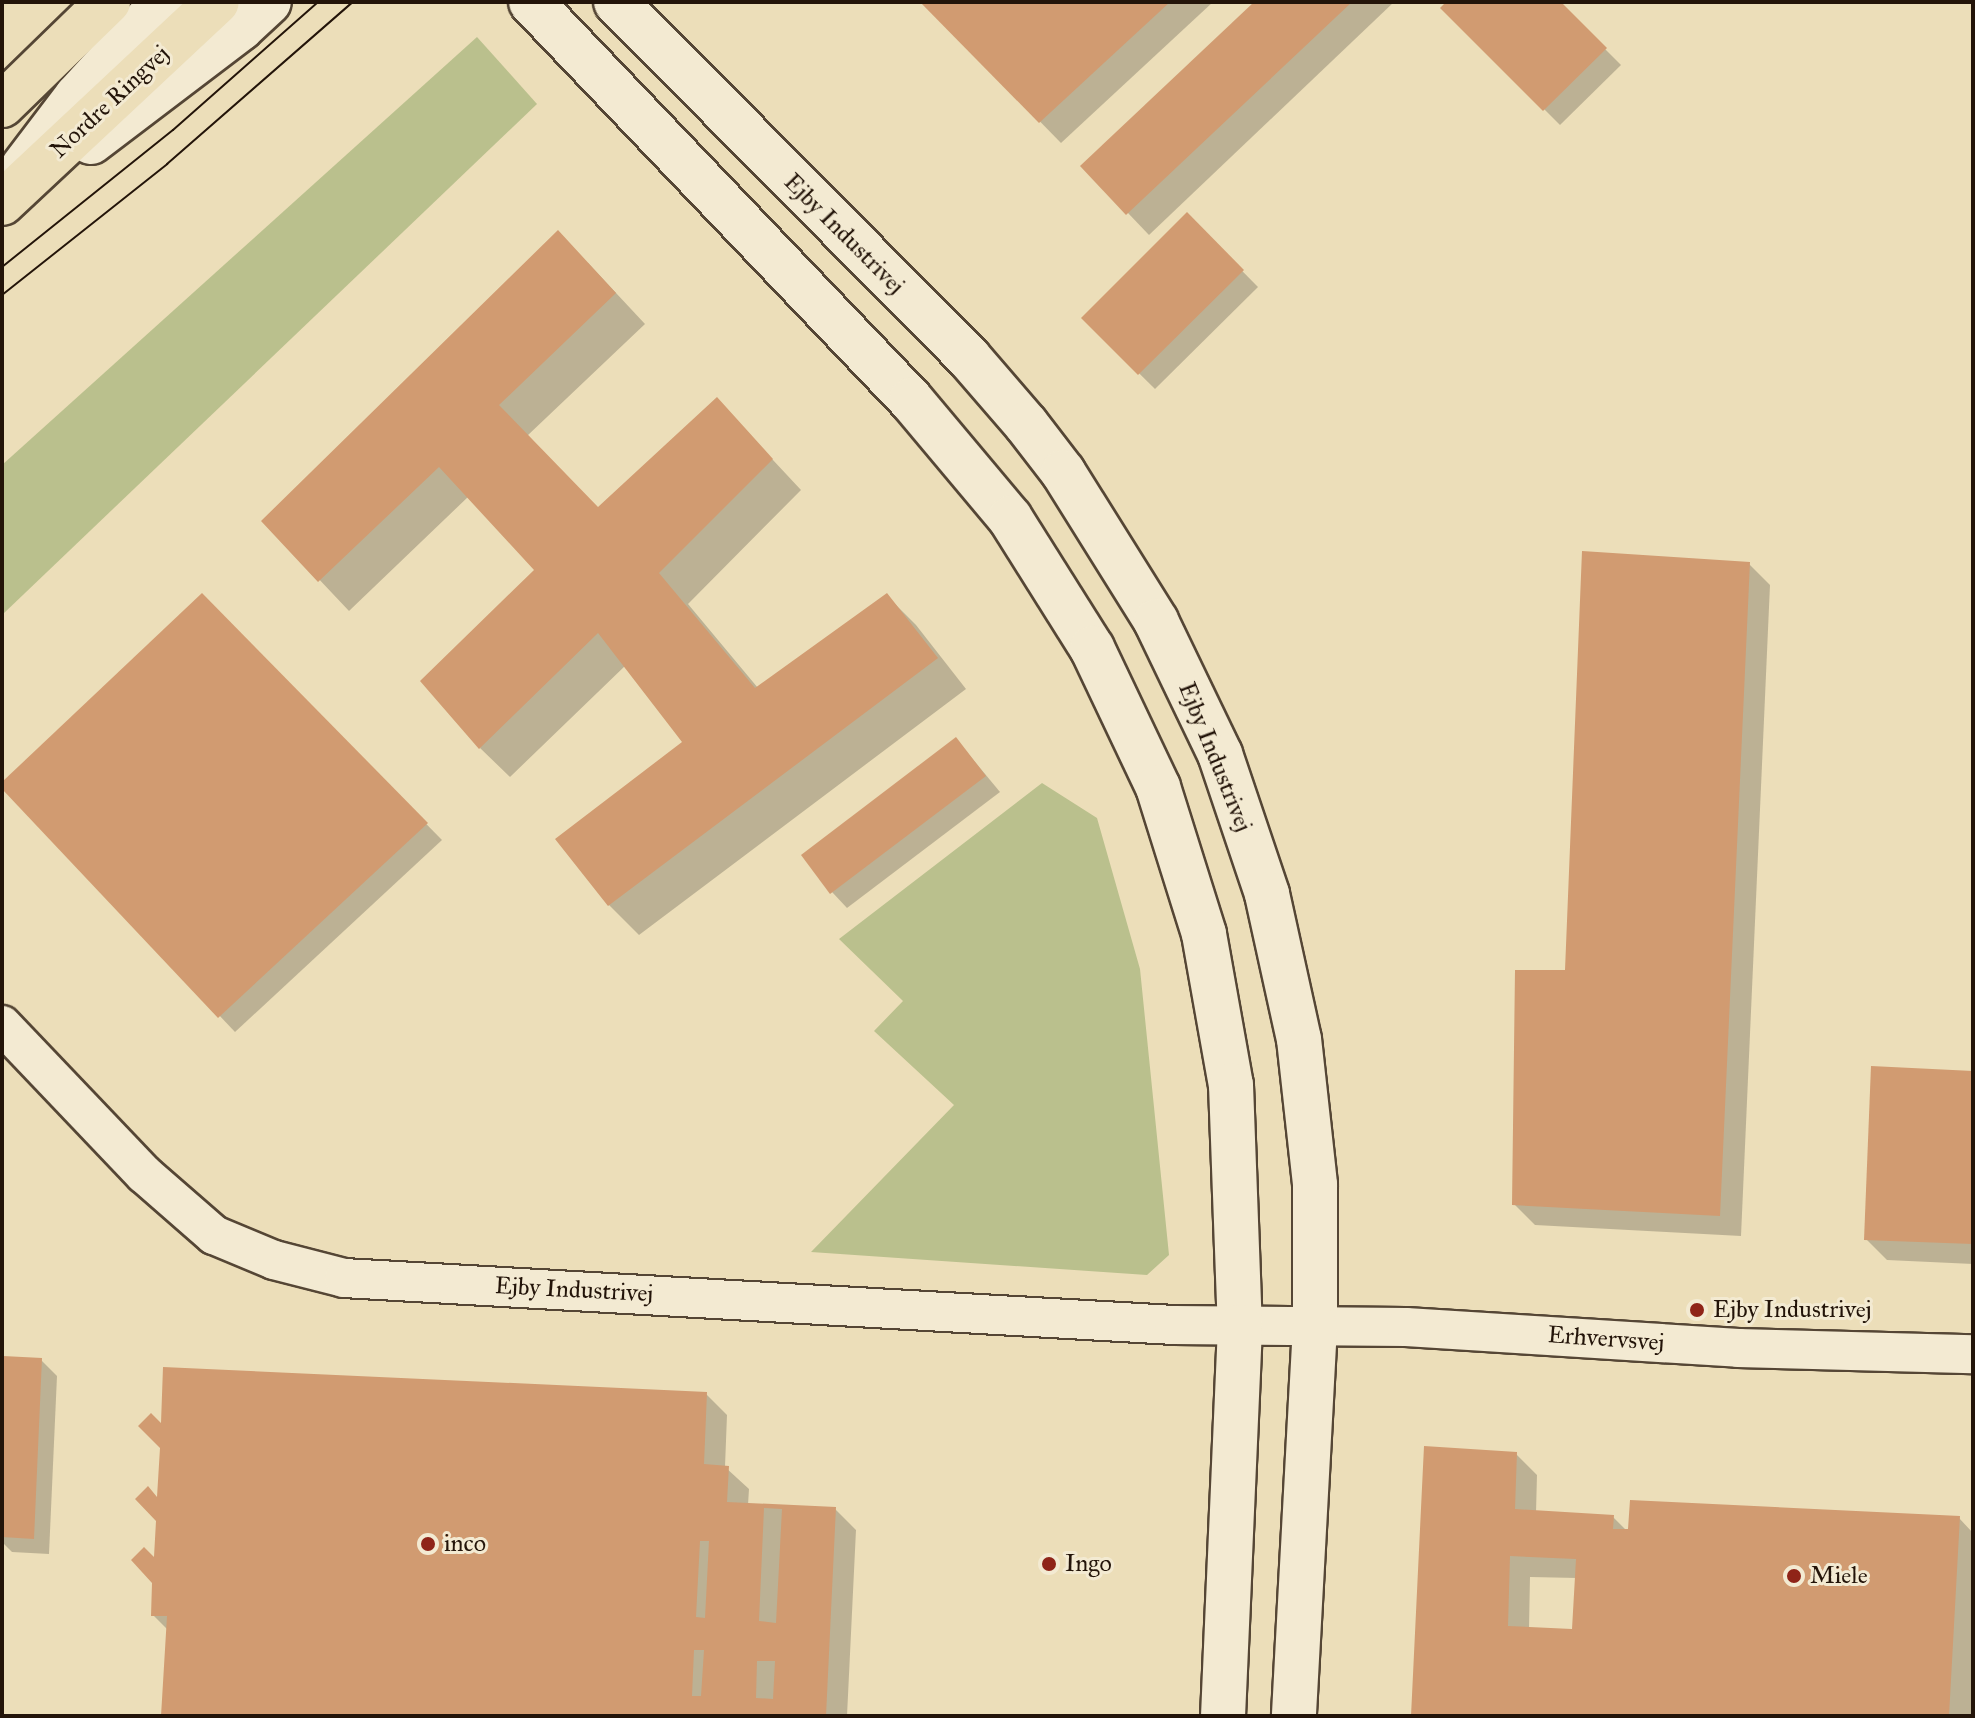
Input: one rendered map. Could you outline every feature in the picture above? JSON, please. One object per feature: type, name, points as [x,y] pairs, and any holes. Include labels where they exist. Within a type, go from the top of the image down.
[{"type":"main road","points":[[2,105],[108,2]]},
{"type":"main road","name":"Nordre Ringvej","points":[[2,205],[217,2]]},
{"type":"street","points":[[2,194],[77,96],[163,2]]},
{"type":"street","points":[[2,205],[241,28],[269,2]]},
{"type":"street","points":[[531,2],[911,400],[1010,518],[1092,648],[1158,787],[1204,934],[1231,1085],[1240,1327],[1223,1716]]},
{"type":"street","name":"Ejby Industrivej","points":[[616,2],[969,358],[1063,472],[1156,621],[1220,754],[1267,894],[1303,1068],[1315,1185],[1315,1326],[1294,1716]]},
{"type":"street","name":"Ejby Industrivej","points":[[2,1025],[144,1174],[214,1235],[274,1260],[344,1278],[1240,1327]]},
{"type":"street","name":"Erhvervsvej","points":[[1240,1327],[1406,1327],[1784,1350],[1973,1354]]},
{"type":"green space","points":[[477,37],[537,104],[2,615],[2,465]]},
{"type":"green space","points":[[1042,783],[1097,818],[1140,969],[1169,1255],[1147,1275],[811,1252],[954,1105],[874,1031],[903,1001],[839,939]]},
{"type":"building","points":[[920,2],[1170,2],[1039,123]]},
{"type":"building","points":[[1254,2],[1352,2],[1126,215],[1080,166]]},
{"type":"building","points":[[1446,2],[1561,2],[1607,48],[1543,111],[1440,8]]},
{"type":"building","points":[[1187,212],[1244,270],[1138,375],[1081,318]]},
{"type":"building","points":[[558,230],[616,293],[499,405],[598,507],[717,397],[773,459],[659,573],[755,688],[887,593],[938,658],[608,906],[555,839],[682,742],[598,633],[479,749],[420,681],[534,570],[439,467],[318,582],[261,521]]},
{"type":"building","points":[[1582,551],[1750,562],[1720,1216],[1512,1205],[1515,970],[1565,970]]},
{"type":"building","points":[[202,593],[428,823],[218,1018],[2,789],[2,782]]},
{"type":"building","points":[[956,737],[986,776],[830,894],[801,855]]},
{"type":"building","points":[[1871,1066],[1973,1071],[1973,1244],[1864,1240]]},
{"type":"building","points":[[3,1356],[42,1358],[34,1539],[2,1537]]},
{"type":"building","name":"inco","points":[[163,1367],[707,1392],[704,1464],[729,1466],[727,1502],[836,1507],[826,1716],[161,1716],[167,1616],[151,1616],[152,1583],[131,1560],[144,1547],[154,1557],[156,1521],[135,1499],[148,1486],[157,1497],[160,1448],[138,1426],[151,1413],[161,1423]],"holes":[[[764,1508],[782,1509],[776,1623],[759,1621]],[[700,1541],[709,1541],[705,1618],[696,1617]],[[694,1650],[704,1650],[701,1696],[692,1696]],[[757,1661],[775,1661],[773,1699],[756,1698]]]},
{"type":"building","points":[[1424,1446],[1517,1452],[1515,1509],[1614,1515],[1613,1529],[1628,1529],[1630,1500],[1960,1516],[1949,1716],[1411,1716]],"holes":[[[1510,1556],[1576,1559],[1572,1629],[1508,1626]]]},
{"type":"tram line","points":[[2,267],[173,130],[318,2]]},
{"type":"tram line","points":[[2,295],[167,164],[353,2]]},
{"type":"place","name":"Ejby Industrivej","points":[[1697,1310]]},
{"type":"place","name":"inco","points":[[428,1544]]},
{"type":"place","name":"Ingo","points":[[1049,1564]]},
{"type":"place","name":"Miele","points":[[1794,1576]]}]
